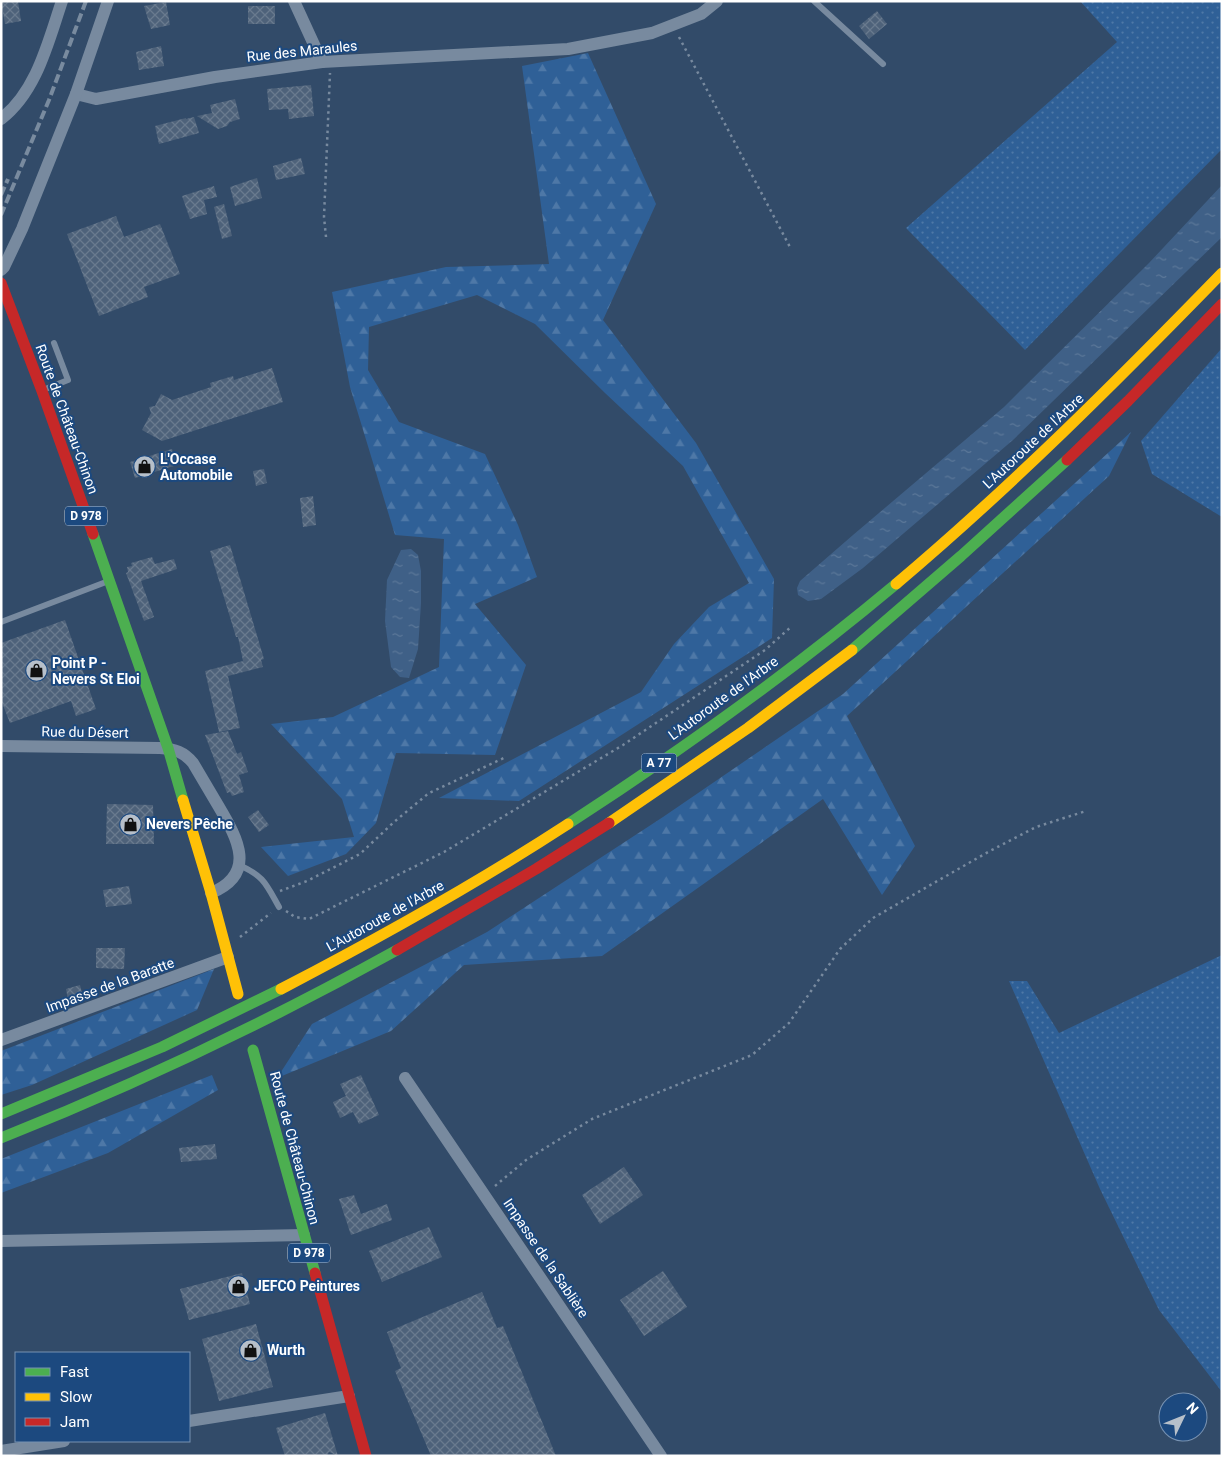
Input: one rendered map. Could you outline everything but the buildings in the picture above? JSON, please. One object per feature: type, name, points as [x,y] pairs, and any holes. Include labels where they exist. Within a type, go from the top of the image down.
[{"type":"main road","name":"L'Autoroute de l'Arbre","points":[[1,1114],[132,1060],[216,1022],[371,942],[498,869],[623,789],[728,716],[827,640],[944,543],[1096,402],[1222,273]]},
{"type":"main road","name":"Route de Château-Chinon","points":[[1,284],[42,391],[168,748],[238,994]]},
{"type":"main road","name":"A 77","points":[[1,1138],[97,1100],[167,1069],[274,1016],[366,967],[483,901],[577,844],[739,737],[851,650],[969,548],[1071,456],[1222,304]]},
{"type":"main road","name":"Route de Château-Chinon","points":[[253,1050],[366,1456]]},
{"type":"street","points":[[1,119],[9,113],[25,91],[41,63],[62,1]]},
{"type":"street","points":[[1,270],[22,229],[76,94],[108,1]]},
{"type":"street","points":[[294,1],[326,62]]},
{"type":"street","name":"Rue des Maraules","points":[[76,94],[96,99],[215,77],[326,62],[568,48],[652,33],[701,14],[717,1]]},
{"type":"street","name":"Rue du Désert","points":[[1,746],[168,748]]},
{"type":"street","points":[[168,748],[181,751],[193,763],[234,832],[239,848],[239,866],[233,880],[222,889],[211,894]]},
{"type":"street","name":"Impasse de la Baratte","points":[[1,1040],[227,952]]},
{"type":"street","name":"Impasse de la Sablière","points":[[405,1078],[662,1456]]},
{"type":"street","points":[[1,1241],[304,1235]]},
{"type":"street","points":[[190,1421],[349,1396]]},
{"type":"street","points":[[1,1451],[58,1442]]},
{"type":"lane","points":[[814,1],[883,64]]},
{"type":"lane","points":[[42,391],[68,380],[54,343]]},
{"type":"lane","points":[[1,622],[110,581]]},
{"type":"lane","points":[[239,866],[255,873],[266,884],[280,907]]},
{"type":"path","points":[[673,25],[791,249]]},
{"type":"path","points":[[326,62],[324,217],[326,237]]},
{"type":"path","points":[[227,952],[280,907],[295,917],[309,919],[444,852],[623,746],[765,650],[792,626]]},
{"type":"path","points":[[272,894],[307,881],[360,854],[429,793],[506,757]]},
{"type":"path","points":[[485,1195],[526,1160],[592,1119],[752,1054],[789,1023],[840,949],[873,918],[988,852],[1036,827],[1086,812]]},
{"type":"green space","points":[[1080,1],[1222,1],[1222,149],[1025,350],[906,228],[1117,42]]},
{"type":"green space","points":[[588,53],[656,204],[603,320],[696,443],[774,579],[772,638],[519,801],[439,798],[641,692],[674,644],[709,607],[749,583],[683,466],[535,324],[477,295],[369,327],[368,370],[399,422],[485,454],[518,525],[537,577],[475,604],[526,665],[495,755],[396,753],[376,823],[346,854],[288,876],[261,847],[354,837],[342,799],[271,724],[333,717],[439,667],[444,539],[395,535],[350,387],[332,292],[446,267],[549,264],[522,66]]},
{"type":"green space","points":[[1222,348],[1222,517],[1152,474],[1141,441]]},
{"type":"green space","points":[[1131,432],[1109,476],[847,716],[915,846],[882,895],[823,799],[602,956],[464,965],[391,1031],[277,1078],[312,1024],[487,932],[663,817],[843,694]]},
{"type":"green space","points":[[1222,955],[1222,1392],[1159,1310],[1100,1189],[1009,981],[1027,981],[1059,1033]]},
{"type":"green space","points":[[214,969],[197,1010],[32,1085],[1,1095],[1,1051]]},
{"type":"green space","points":[[212,1075],[218,1090],[108,1153],[1,1193],[1,1159]]},
{"type":"water","points":[[1222,185],[1222,237],[1013,440],[863,568],[821,599],[808,601],[798,595],[797,588],[800,581],[1004,407],[1149,263]]},
{"type":"water","points":[[411,549],[418,555],[421,571],[421,603],[418,649],[409,678],[400,677],[391,667],[385,621],[387,580],[401,550]]},
{"type":"railway","points":[[1,215],[49,100],[86,1]]},
{"type":"railway","points":[[1,195],[8,179]]},
{"type":"traffic: fast","points":[[852,650],[961,556],[1067,460]]},
{"type":"traffic: fast","points":[[93,534],[168,748],[183,800]]},
{"type":"traffic: fast","points":[[568,824],[653,768],[736,709],[817,648],[896,584]]},
{"type":"traffic: fast","points":[[1,1138],[152,1074],[300,1002],[397,950]]},
{"type":"traffic: fast","points":[[1,1114],[162,1047],[281,989]]},
{"type":"traffic: fast","points":[[253,1050],[315,1273]]},
{"type":"traffic: slow","points":[[896,584],[1063,433],[1222,273]]},
{"type":"traffic: slow","points":[[609,823],[748,728],[852,650]]},
{"type":"traffic: slow","points":[[183,800],[211,893],[238,994]]},
{"type":"traffic: slow","points":[[281,989],[427,910],[568,824]]},
{"type":"traffic: jam","points":[[1,283],[93,534]]},
{"type":"traffic: jam","points":[[1067,460],[1128,401],[1222,304]]},
{"type":"traffic: jam","points":[[397,950],[536,869],[609,823]]},
{"type":"traffic: jam","points":[[315,1273],[366,1456]]},
{"type":"place","name":"L'Occase Automobile","points":[[144,467]]},
{"type":"place","name":"Point P - Nevers St Eloi","points":[[36,671]]},
{"type":"place","name":"Nevers Pêche","points":[[130,824]]},
{"type":"place","name":"JEFCO Peintures","points":[[238,1286]]},
{"type":"place","name":"Wurth","points":[[251,1350]]}]
